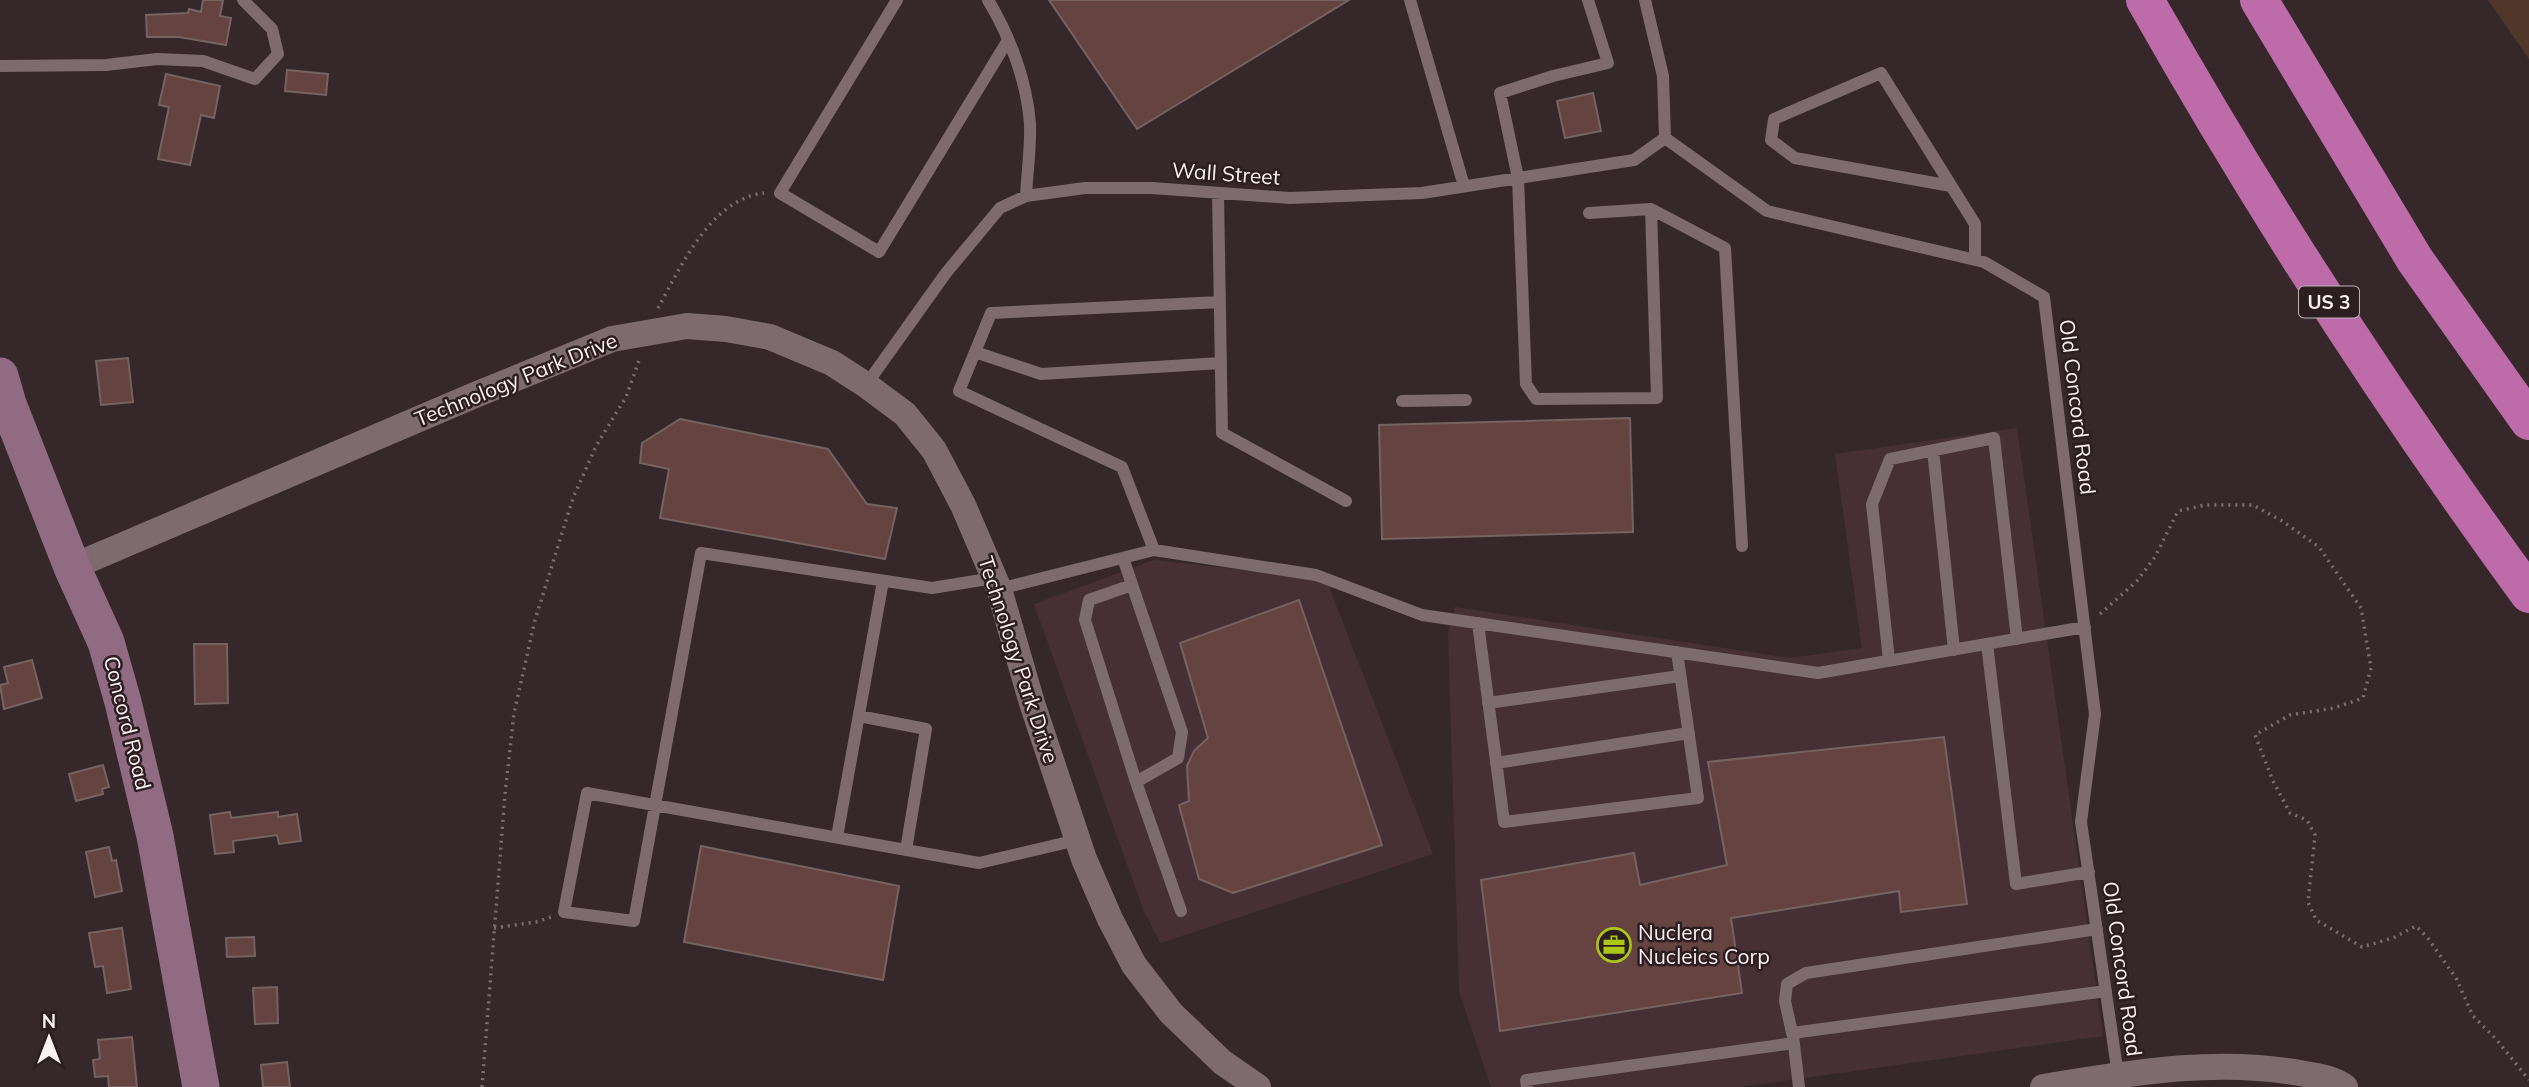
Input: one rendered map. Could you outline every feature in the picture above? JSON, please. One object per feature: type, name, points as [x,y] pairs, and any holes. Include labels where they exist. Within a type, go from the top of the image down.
[{"type":"highway","name":"US 3","points":[[2145,0],[2254,185],[2364,357],[2529,594]]},
{"type":"highway","points":[[2259,0],[2415,260],[2529,421]]},
{"type":"main road","name":"Concord Road","points":[[0,376],[8,404],[72,567],[106,642],[123,702],[155,836],[201,1087]]},
{"type":"street","name":"Technology Park Drive","points":[[72,567],[612,339],[687,326],[726,329],[771,337],[832,363],[905,414],[934,450],[963,505],[997,584],[1077,840],[1110,919],[1134,965],[1171,1013],[1222,1062],[1258,1087]]},
{"type":"street","points":[[2043,1087],[2118,1075],[2217,1065],[2250,1066],[2336,1081],[2346,1087]]},
{"type":"lane","points":[[0,66],[106,65],[157,59],[203,61],[255,79],[278,54],[272,29],[243,0]]},
{"type":"lane","points":[[897,0],[780,192],[879,252],[1008,40]]},
{"type":"lane","points":[[988,0],[1000,20],[1023,83],[1030,125],[1026,196]]},
{"type":"lane","points":[[1410,0],[1464,186]]},
{"type":"lane","points":[[1588,0],[1608,63],[1553,76],[1500,93],[1518,178],[1526,384],[1536,399],[1657,398],[1651,209]]},
{"type":"lane","points":[[1645,0],[1663,76],[1665,138]]},
{"type":"lane","points":[[1951,186],[1795,158],[1771,140],[1774,119],[1881,73],[1975,224],[1975,260]]},
{"type":"lane","name":"Wall Street","points":[[866,385],[946,273],[1000,208],[1026,196],[1085,188],[1152,188],[1290,198],[1422,193],[1634,160],[1665,138]]},
{"type":"lane","name":"Old Concord Road","points":[[1665,138],[1767,212],[1984,262],[2044,297],[2095,714],[2081,822],[2118,1075]]},
{"type":"lane","points":[[1218,193],[1222,433],[1346,501]]},
{"type":"lane","points":[[1589,213],[1651,209],[1725,248],[1742,546]]},
{"type":"lane","points":[[1154,550],[1122,467],[959,391],[991,313],[1220,302]]},
{"type":"lane","points":[[975,352],[1041,373],[1221,363]]},
{"type":"lane","points":[[1402,401],[1466,400]]},
{"type":"lane","points":[[1889,660],[1872,504],[1890,459],[1994,438],[2017,639]]},
{"type":"lane","points":[[1933,450],[1954,650]]},
{"type":"lane","points":[[1077,840],[979,863],[837,837],[655,805],[587,793],[565,912],[634,921],[655,805],[701,553],[932,588],[997,584],[1154,550],[1316,575],[1422,615],[1818,673],[2085,627]]},
{"type":"lane","points":[[1123,558],[1182,732],[1178,758],[1136,782]]},
{"type":"lane","points":[[837,837],[883,581]]},
{"type":"lane","points":[[1132,585],[1089,600],[1085,620],[1136,782],[1181,911]]},
{"type":"lane","points":[[1478,623],[1504,822],[1698,799],[1677,652]]},
{"type":"lane","points":[[1987,644],[2016,884],[2089,872]]},
{"type":"lane","points":[[1488,703],[1681,677]]},
{"type":"lane","points":[[859,716],[926,729],[906,850]]},
{"type":"lane","points":[[1496,763],[1689,733]]},
{"type":"lane","points":[[1799,1087],[1786,1001],[1787,984],[1806,973],[2097,929]]},
{"type":"lane","points":[[1527,1087],[1526,1080],[2106,991]]},
{"type":"path","points":[[482,1087],[514,713],[535,620],[573,498],[596,446],[626,397],[659,307],[693,246],[734,202],[753,194],[780,192]]},
{"type":"path","points":[[2085,627],[2137,581],[2155,557],[2178,511],[2204,505],[2253,505],[2319,547],[2361,608],[2371,668],[2363,698],[2334,708],[2290,715],[2255,735],[2273,781],[2290,813],[2307,820],[2315,835],[2308,902],[2316,920],[2362,947],[2393,938],[2416,926],[2456,978],[2473,1016],[2496,1039],[2529,1080]]},
{"type":"path","points":[[494,928],[536,922],[565,912]]},
{"type":"shaded area","points":[[2488,0],[2529,0],[2529,59]]},
{"type":"shaded area","points":[[2017,428],[2103,1036],[1740,1087],[1491,1087],[1459,991],[1448,635],[1455,607],[1790,658],[1862,648],[1835,454]]},
{"type":"shaded area","points":[[1154,560],[1326,579],[1433,854],[1160,943],[1143,909],[1034,604]]},
{"type":"building","points":[[203,0],[223,0],[220,16],[231,18],[226,45],[179,37],[147,37],[146,15],[188,13],[189,9],[201,12]]},
{"type":"building","points":[[1049,0],[1349,0],[1137,129]]},
{"type":"building","points":[[287,70],[328,74],[326,95],[285,91]]},
{"type":"building","points":[[166,74],[220,86],[214,118],[201,115],[190,165],[158,159],[169,107],[159,105]]},
{"type":"building","points":[[1593,93],[1601,131],[1565,138],[1557,101]]},
{"type":"building","points":[[128,358],[133,402],[101,405],[96,361]]},
{"type":"building","points":[[1630,418],[1633,532],[1382,539],[1379,425]]},
{"type":"building","points":[[680,419],[828,449],[867,504],[897,508],[885,559],[660,518],[669,469],[640,463],[642,443]]},
{"type":"building","points":[[1299,600],[1382,845],[1233,893],[1199,879],[1179,805],[1189,801],[1187,766],[1194,751],[1208,738],[1180,643]]},
{"type":"building","points":[[194,644],[227,644],[228,703],[195,704]]},
{"type":"building","points":[[32,660],[42,698],[4,709],[0,685],[8,683],[4,667]]},
{"type":"building","points":[[1944,737],[1967,904],[1901,912],[1899,891],[1731,918],[1742,993],[1500,1031],[1481,880],[1634,853],[1640,885],[1727,865],[1708,762]]},
{"type":"building","points":[[103,765],[109,787],[102,789],[103,794],[76,801],[69,774]]},
{"type":"building","points":[[230,812],[231,818],[278,812],[278,817],[297,814],[301,841],[279,844],[277,835],[233,841],[234,852],[215,854],[210,815]]},
{"type":"building","points":[[701,846],[899,886],[883,980],[684,942]]},
{"type":"building","points":[[109,847],[112,861],[116,860],[122,891],[95,897],[86,852]]},
{"type":"building","points":[[122,928],[131,989],[107,993],[103,966],[95,967],[89,933]]},
{"type":"building","points":[[254,937],[255,956],[227,957],[226,938]]},
{"type":"building","points":[[277,987],[278,1023],[255,1024],[253,988]]},
{"type":"building","points":[[132,1037],[137,1087],[109,1087],[108,1076],[95,1077],[93,1060],[100,1059],[98,1040]]},
{"type":"building","points":[[287,1062],[290,1087],[263,1087],[261,1065]]},
{"type":"place","name":"Nuclera Nucleics Corp","points":[[1614,945]]}]
